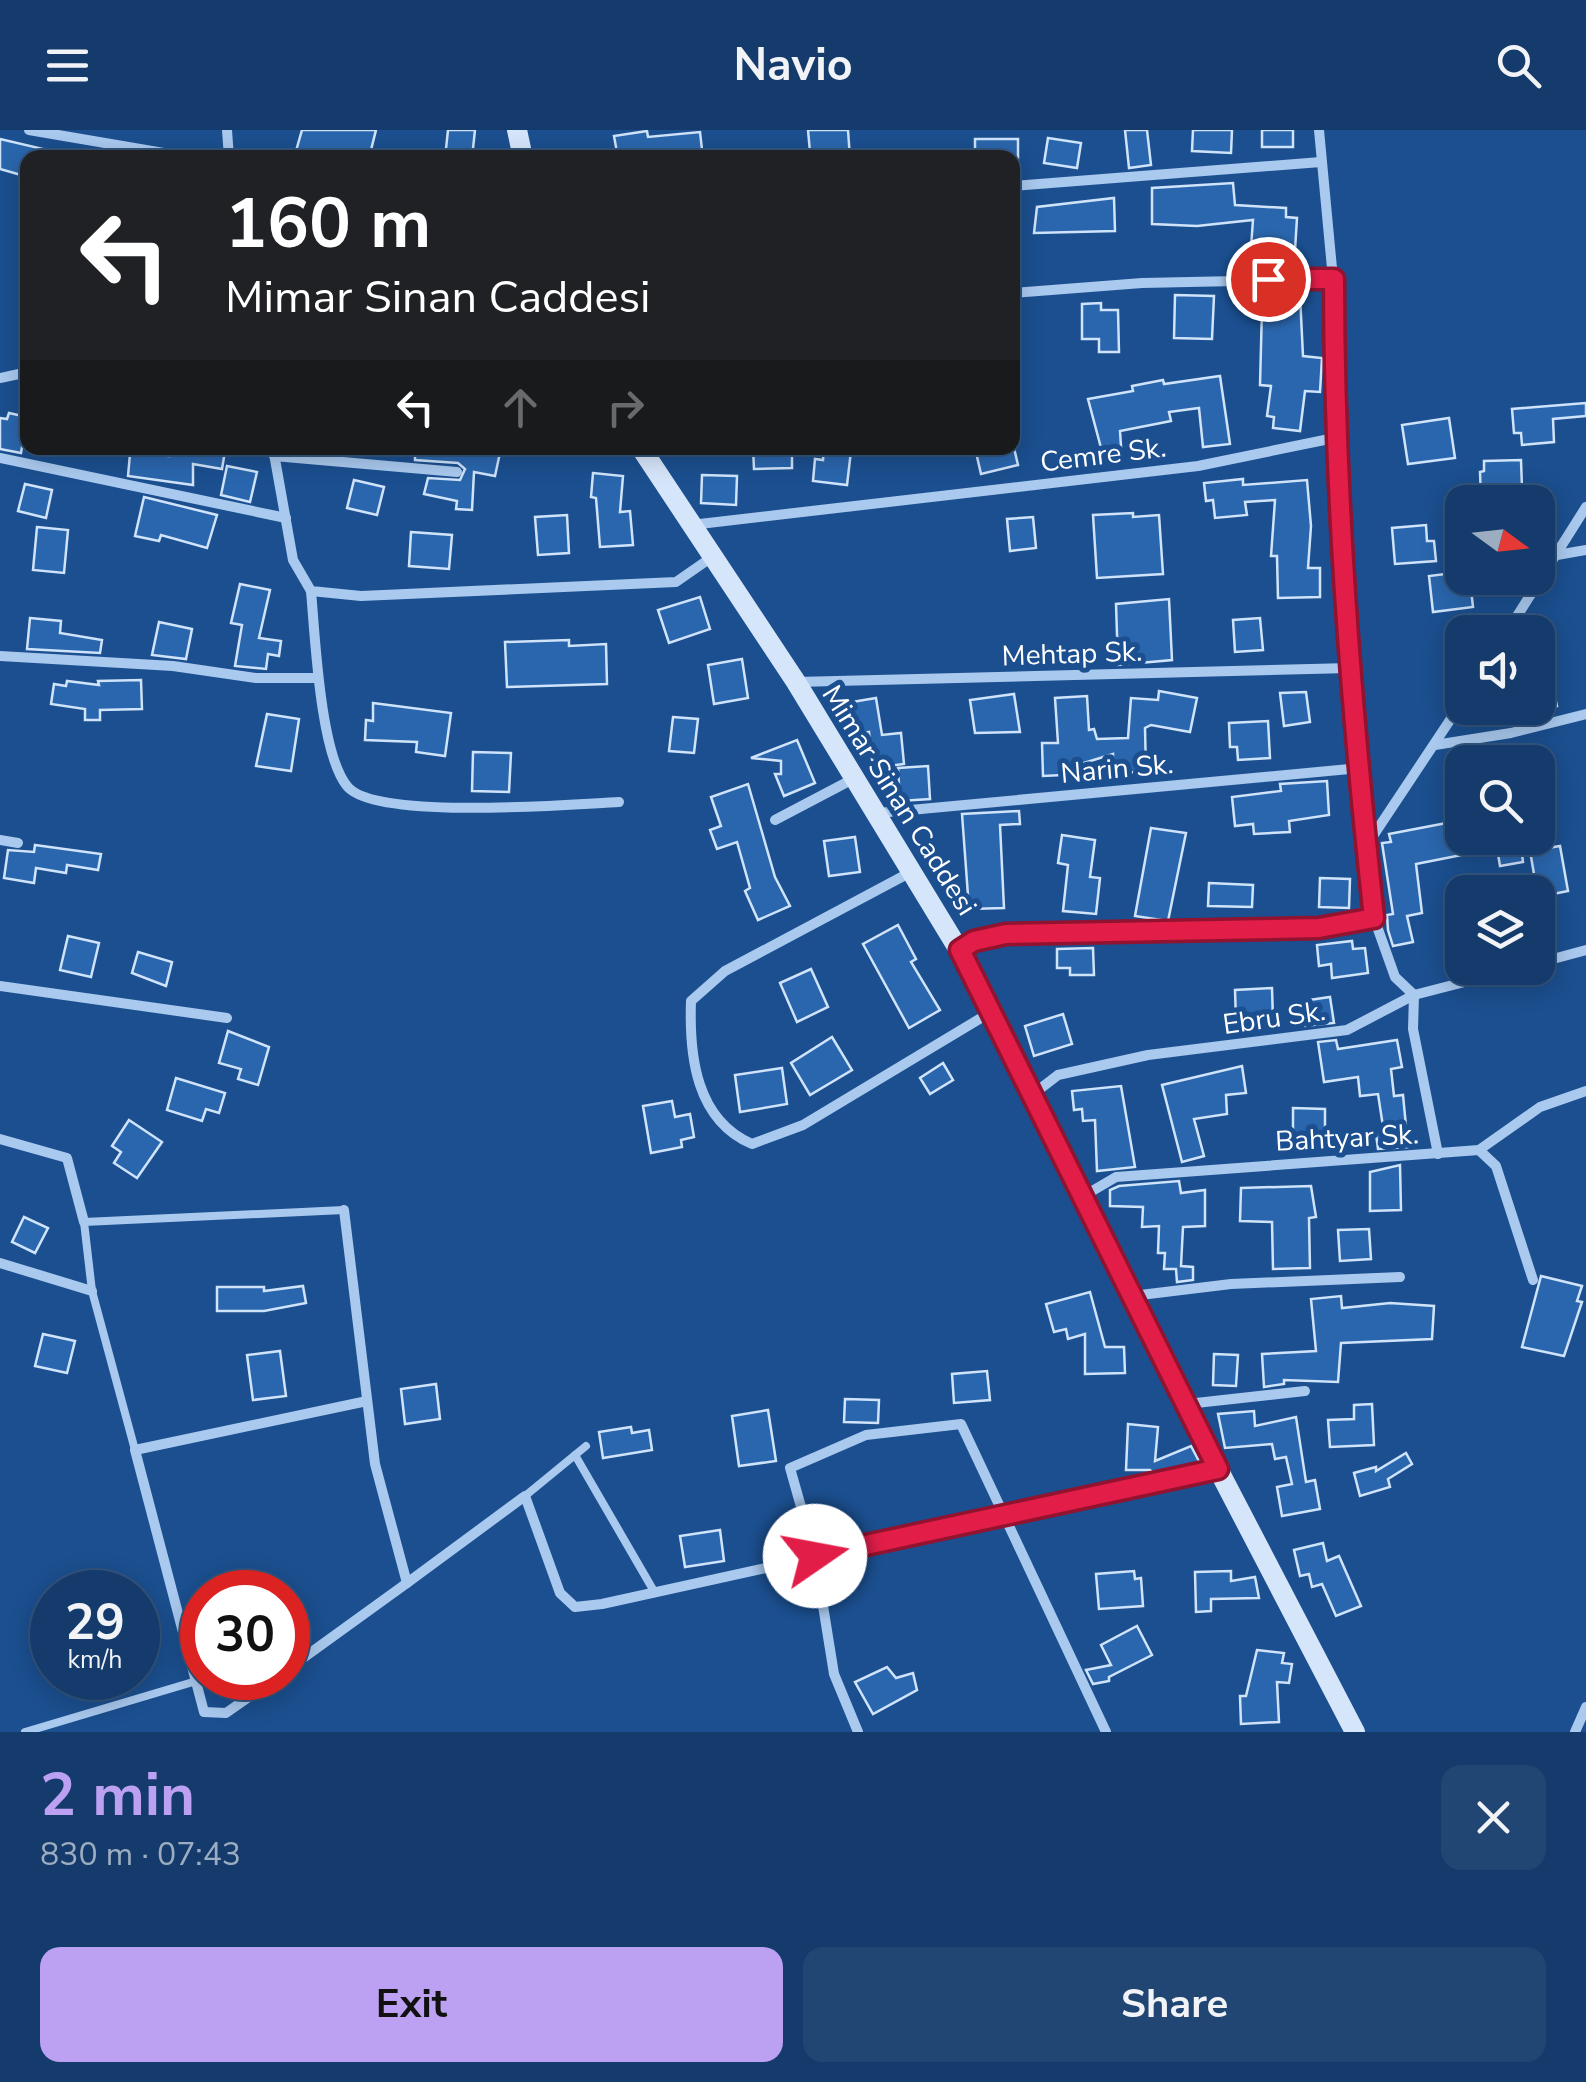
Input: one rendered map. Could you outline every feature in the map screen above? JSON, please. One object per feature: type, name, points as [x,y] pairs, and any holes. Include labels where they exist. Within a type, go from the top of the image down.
[{"type":"street","points":[[29,130],[146,150]]},
{"type":"street","points":[[1319,130],[1334,279],[1350,668],[1374,918],[1396,977],[1414,995],[1414,1028],[1438,1154]]},
{"type":"street","points":[[1020,185],[1321,162]]},
{"type":"street","points":[[1020,291],[1142,282],[1334,279]]},
{"type":"street","name":"Cemre Sk.","points":[[691,525],[1198,466],[1338,437]]},
{"type":"street","points":[[275,455],[293,560],[311,591],[318,678],[337,768],[348,789],[368,800],[448,809],[619,802]]},
{"type":"street","points":[[301,455],[457,472]]},
{"type":"street","name":"Mimar Sinan Caddesi","points":[[646,455],[796,682],[960,950],[1218,1469],[1356,1732]]},
{"type":"street","points":[[0,458],[286,518]]},
{"type":"street","points":[[1519,615],[1586,507]]},
{"type":"street","points":[[1557,555],[1586,550]]},
{"type":"street","points":[[311,591],[361,596],[676,582],[712,557]]},
{"type":"street","points":[[0,656],[173,666],[256,678],[318,678]]},
{"type":"street","name":"Mehtap Sk.","points":[[796,682],[1350,668]]},
{"type":"street","points":[[1435,745],[1512,733],[1586,714]]},
{"type":"street","points":[[1366,846],[1448,725]]},
{"type":"street","name":"Narin Sk.","points":[[878,813],[1360,768]]},
{"type":"street","points":[[775,820],[853,779]]},
{"type":"street","points":[[0,840],[18,843]]},
{"type":"street","points":[[912,872],[725,970],[691,1001],[690,1045],[704,1097],[726,1132],[752,1144],[803,1125],[992,1011]]},
{"type":"street","points":[[960,950],[974,941],[1006,934],[1319,928],[1374,918]]},
{"type":"street","points":[[1555,958],[1586,950]]},
{"type":"street","name":"Ebru Sk.","points":[[1032,1095],[1058,1075],[1148,1055],[1347,1030],[1414,995],[1453,985]]},
{"type":"street","points":[[0,986],[227,1018]]},
{"type":"street","points":[[1533,1280],[1496,1166],[1479,1150],[1540,1107],[1586,1091]]},
{"type":"street","points":[[0,1139],[67,1158],[84,1222]]},
{"type":"street","name":"Bahtyar Sk.","points":[[1081,1197],[1116,1177],[1479,1150]]},
{"type":"street","points":[[344,1210],[375,1464],[407,1583]]},
{"type":"street","points":[[0,1263],[92,1292]]},
{"type":"street","points":[[1131,1296],[1232,1284],[1400,1278]]},
{"type":"street","points":[[1187,1404],[1305,1391]]},
{"type":"street","points":[[180,1631],[134,1450],[368,1401]]},
{"type":"street","points":[[858,1732],[834,1674],[815,1556],[790,1468],[866,1435],[962,1424],[1007,1515],[1029,1575],[1106,1732]]},
{"type":"street","points":[[310,1653],[525,1496],[560,1593],[575,1607],[1218,1469]]},
{"type":"street","points":[[200,1700],[204,1712],[226,1714],[245,1700]]},
{"type":"street","points":[[1575,1732],[1586,1707]]},
{"type":"lane","points":[[134,1450],[92,1292],[84,1222],[344,1210]]},
{"type":"lane","points":[[525,1496],[586,1446]]},
{"type":"lane","points":[[574,1456],[655,1592]]},
{"type":"lane","points":[[25,1732],[180,1686]]},
{"type":"building","points":[[302,130],[376,130],[371,150],[296,150]]},
{"type":"building","points":[[448,130],[475,130],[473,150],[446,150]]},
{"type":"building","points":[[808,130],[848,130],[849,150],[810,150]]},
{"type":"building","points":[[1125,130],[1147,130],[1151,165],[1129,168]]},
{"type":"building","points":[[1193,130],[1232,130],[1231,153],[1192,151]]},
{"type":"building","points":[[1262,130],[1293,130],[1293,147],[1262,147]]},
{"type":"building","points":[[647,131],[648,137],[700,132],[702,150],[617,150],[614,136]]},
{"type":"building","points":[[1048,138],[1081,143],[1077,168],[1044,163]]},
{"type":"building","points":[[0,139],[47,150],[20,150],[20,175],[0,169]]},
{"type":"building","points":[[975,139],[1018,139],[1018,150],[975,150]]},
{"type":"building","points":[[1233,183],[1235,205],[1286,208],[1286,217],[1297,218],[1295,250],[1251,247],[1253,220],[1197,226],[1152,224],[1152,188]]},
{"type":"building","points":[[1114,198],[1115,231],[1034,233],[1037,207]]},
{"type":"building","points":[[1175,295],[1214,296],[1212,339],[1174,338]]},
{"type":"building","points":[[1300,295],[1303,356],[1322,358],[1320,392],[1305,391],[1300,431],[1273,428],[1274,417],[1267,416],[1271,386],[1260,385],[1262,308],[1270,308],[1269,297]]},
{"type":"building","points":[[1101,303],[1101,310],[1118,310],[1119,352],[1099,352],[1099,339],[1082,339],[1082,304]]},
{"type":"building","points":[[1220,376],[1230,444],[1203,447],[1199,408],[1169,412],[1171,421],[1120,431],[1122,461],[1105,463],[1088,399],[1133,391],[1132,386],[1163,380],[1164,384]]},
{"type":"building","points":[[1586,403],[1586,416],[1553,419],[1554,442],[1522,445],[1521,433],[1514,433],[1512,409]]},
{"type":"building","points":[[9,413],[20,415],[20,453],[0,449],[0,418],[7,419]]},
{"type":"building","points":[[1449,418],[1455,458],[1408,464],[1402,425]]},
{"type":"building","points":[[130,455],[224,455],[222,469],[193,464],[193,485],[128,476]]},
{"type":"building","points":[[415,455],[500,455],[495,476],[474,472],[472,510],[456,509],[457,501],[424,494],[428,478],[460,480],[465,469],[458,463],[415,460]]},
{"type":"building","points":[[753,455],[792,455],[792,468],[754,469]]},
{"type":"building","points":[[823,455],[851,455],[847,485],[813,481],[815,459],[823,460]]},
{"type":"building","points":[[977,455],[1016,455],[1018,465],[981,474]]},
{"type":"building","points":[[1521,460],[1522,485],[1480,485],[1484,461]]},
{"type":"building","points":[[227,466],[257,472],[250,502],[221,495]]},
{"type":"building","points":[[593,473],[623,476],[620,512],[630,511],[633,545],[600,547],[596,498],[591,497]]},
{"type":"building","points":[[702,475],[737,476],[736,505],[701,503]]},
{"type":"building","points":[[1243,479],[1243,485],[1307,480],[1311,526],[1308,568],[1320,568],[1320,597],[1278,598],[1277,556],[1271,556],[1275,500],[1245,502],[1247,515],[1215,518],[1213,500],[1206,501],[1204,483]]},
{"type":"building","points":[[354,480],[384,487],[377,515],[347,508]]},
{"type":"building","points":[[25,484],[52,490],[46,518],[18,511]]},
{"type":"building","points":[[144,497],[217,515],[207,548],[161,535],[159,541],[135,536]]},
{"type":"building","points":[[1133,513],[1133,517],[1159,515],[1163,574],[1097,578],[1093,515]]},
{"type":"building","points":[[567,515],[569,553],[538,555],[535,517]]},
{"type":"building","points":[[1033,517],[1036,548],[1010,551],[1007,519]]},
{"type":"building","points":[[1426,525],[1427,541],[1434,541],[1436,561],[1395,564],[1392,528]]},
{"type":"building","points":[[37,527],[68,530],[64,573],[33,570]]},
{"type":"building","points":[[411,532],[452,535],[449,569],[409,566]]},
{"type":"building","points":[[1445,574],[1445,595],[1472,595],[1473,607],[1433,612],[1429,576]]},
{"type":"building","points":[[240,584],[270,590],[259,638],[281,641],[279,656],[268,654],[266,669],[235,666],[242,625],[231,623]]},
{"type":"building","points":[[700,597],[710,629],[669,643],[658,610]]},
{"type":"building","points":[[1169,599],[1172,660],[1118,665],[1116,604]]},
{"type":"building","points":[[30,618],[61,621],[60,633],[102,640],[100,653],[27,649]]},
{"type":"building","points":[[1260,618],[1263,650],[1235,652],[1233,620]]},
{"type":"building","points":[[159,622],[192,629],[186,659],[152,655]]},
{"type":"building","points":[[569,640],[569,646],[606,644],[607,684],[507,687],[505,642]]},
{"type":"building","points":[[742,659],[748,698],[714,704],[708,665]]},
{"type":"building","points":[[141,680],[142,709],[100,710],[100,720],[85,720],[85,709],[51,704],[54,684],[66,686],[67,681],[99,685],[98,681]]},
{"type":"building","points":[[1159,691],[1197,698],[1190,732],[1151,725],[1145,728],[1146,772],[1113,773],[1113,754],[1084,763],[1084,774],[1043,776],[1042,743],[1058,743],[1055,698],[1087,696],[1089,730],[1094,729],[1097,739],[1128,738],[1131,698],[1158,700]]},
{"type":"building","points":[[1306,692],[1310,722],[1284,726],[1280,693]]},
{"type":"building","points":[[1014,694],[1020,732],[975,733],[970,700]]},
{"type":"building","points":[[876,698],[882,735],[901,733],[904,764],[873,768],[869,732],[851,735],[846,703]]},
{"type":"building","points":[[373,703],[451,713],[445,756],[416,752],[417,742],[365,740],[366,720],[373,721]]},
{"type":"building","points":[[267,714],[299,719],[291,771],[256,766]]},
{"type":"building","points":[[673,717],[698,719],[694,753],[669,751]]},
{"type":"building","points":[[1268,721],[1270,758],[1238,760],[1237,747],[1230,747],[1229,723]]},
{"type":"building","points":[[797,740],[815,783],[784,796],[775,774],[781,774],[781,761],[751,758]]},
{"type":"building","points":[[473,752],[511,753],[509,792],[472,791]]},
{"type":"building","points":[[928,766],[930,799],[900,801],[898,768]]},
{"type":"building","points":[[1327,781],[1329,815],[1289,821],[1290,832],[1254,834],[1253,824],[1235,826],[1232,797],[1281,791],[1280,784]]},
{"type":"building","points":[[748,784],[775,877],[790,906],[758,920],[745,891],[750,888],[737,842],[717,849],[710,830],[721,826],[711,797]]},
{"type":"building","points":[[1019,811],[1020,824],[1000,825],[1004,908],[969,909],[962,814]]},
{"type":"building","points":[[1445,823],[1445,855],[1462,855],[1416,864],[1422,913],[1407,916],[1413,942],[1393,946],[1387,915],[1393,914],[1382,843],[1391,842],[1389,834]]},
{"type":"building","points":[[1151,828],[1186,833],[1168,921],[1135,916]]},
{"type":"building","points":[[1062,835],[1095,840],[1090,877],[1100,878],[1096,914],[1063,911],[1068,865],[1058,863]]},
{"type":"building","points":[[855,837],[860,872],[829,876],[824,841]]},
{"type":"building","points":[[35,845],[101,854],[98,870],[67,865],[66,873],[36,868],[34,883],[4,878],[8,850],[34,852]]},
{"type":"building","points":[[1560,846],[1568,891],[1555,894],[1555,875],[1534,875],[1531,855],[1555,855],[1555,847]]},
{"type":"building","points":[[1498,855],[1522,855],[1523,862],[1500,866]]},
{"type":"building","points":[[1320,878],[1350,879],[1349,908],[1319,907]]},
{"type":"building","points":[[1209,883],[1253,885],[1252,907],[1208,906]]},
{"type":"building","points":[[898,925],[916,959],[911,962],[940,1010],[909,1028],[863,944]]},
{"type":"building","points":[[68,936],[99,943],[91,977],[60,970]]},
{"type":"building","points":[[1352,941],[1353,949],[1365,948],[1368,973],[1332,978],[1331,964],[1319,966],[1317,945]]},
{"type":"building","points":[[1093,948],[1094,975],[1070,975],[1070,968],[1057,968],[1057,949]]},
{"type":"building","points":[[138,952],[172,962],[166,986],[132,973]]},
{"type":"building","points":[[811,969],[828,1007],[797,1022],[780,983]]},
{"type":"building","points":[[1272,988],[1273,1020],[1236,1021],[1235,990]]},
{"type":"building","points":[[1330,997],[1334,1023],[1305,1026],[1302,1001]]},
{"type":"building","points":[[1063,1014],[1072,1044],[1034,1056],[1025,1026]]},
{"type":"building","points":[[228,1031],[269,1047],[258,1085],[238,1079],[241,1069],[219,1063]]},
{"type":"building","points":[[832,1037],[852,1070],[810,1095],[791,1063]]},
{"type":"building","points":[[1336,1040],[1338,1049],[1397,1040],[1402,1067],[1391,1069],[1394,1096],[1403,1095],[1408,1147],[1378,1149],[1376,1134],[1384,1133],[1378,1094],[1360,1096],[1358,1077],[1324,1082],[1318,1042]]},
{"type":"building","points":[[943,1063],[953,1080],[930,1094],[920,1078]]},
{"type":"building","points":[[1242,1066],[1246,1093],[1226,1095],[1227,1114],[1194,1119],[1204,1156],[1182,1162],[1162,1085]]},
{"type":"building","points":[[782,1068],[787,1104],[740,1112],[735,1075]]},
{"type":"building","points":[[176,1078],[225,1093],[219,1113],[206,1109],[202,1121],[167,1110]]},
{"type":"building","points":[[1121,1086],[1135,1167],[1097,1171],[1095,1120],[1083,1121],[1082,1109],[1074,1110],[1072,1091]]},
{"type":"building","points":[[672,1101],[675,1117],[690,1114],[694,1137],[681,1140],[682,1147],[651,1153],[643,1106]]},
{"type":"building","points":[[1293,1108],[1325,1109],[1325,1138],[1293,1138]]},
{"type":"building","points":[[129,1120],[162,1142],[137,1178],[114,1163],[121,1152],[112,1146]]},
{"type":"building","points":[[1400,1165],[1401,1210],[1370,1211],[1370,1172]]},
{"type":"building","points":[[1179,1181],[1181,1193],[1205,1190],[1205,1226],[1183,1227],[1181,1266],[1193,1267],[1193,1280],[1177,1282],[1176,1269],[1164,1269],[1165,1253],[1158,1253],[1159,1226],[1142,1227],[1143,1207],[1110,1206],[1110,1190]]},
{"type":"building","points":[[1311,1186],[1316,1217],[1309,1218],[1310,1268],[1273,1269],[1272,1222],[1240,1221],[1241,1188]]},
{"type":"building","points":[[24,1217],[48,1228],[35,1253],[12,1242]]},
{"type":"building","points":[[1369,1229],[1371,1259],[1340,1261],[1338,1230]]},
{"type":"building","points":[[1541,1276],[1582,1286],[1577,1301],[1582,1302],[1564,1356],[1522,1347]]},
{"type":"building","points":[[303,1286],[306,1303],[264,1311],[217,1311],[217,1287],[264,1287],[264,1291]]},
{"type":"building","points":[[1090,1292],[1105,1347],[1124,1347],[1125,1373],[1085,1374],[1085,1334],[1068,1339],[1066,1329],[1054,1332],[1046,1304]]},
{"type":"building","points":[[1341,1296],[1342,1308],[1390,1303],[1434,1306],[1432,1339],[1341,1343],[1338,1382],[1284,1380],[1284,1384],[1264,1387],[1262,1354],[1316,1351],[1311,1299]]},
{"type":"building","points":[[43,1334],[75,1341],[67,1373],[35,1366]]},
{"type":"building","points":[[280,1351],[286,1396],[253,1400],[247,1355]]},
{"type":"building","points":[[1214,1354],[1238,1355],[1236,1386],[1213,1385]]},
{"type":"building","points":[[987,1371],[990,1400],[954,1403],[952,1374]]},
{"type":"building","points":[[436,1384],[440,1419],[405,1424],[401,1389]]},
{"type":"building","points":[[845,1399],[879,1400],[878,1423],[844,1422]]},
{"type":"building","points":[[1372,1404],[1374,1445],[1330,1447],[1328,1420],[1354,1419],[1354,1405]]},
{"type":"building","points":[[768,1410],[776,1461],[739,1466],[732,1416]]},
{"type":"building","points":[[1254,1411],[1255,1426],[1296,1417],[1306,1482],[1315,1480],[1320,1509],[1282,1516],[1277,1487],[1292,1484],[1286,1457],[1275,1459],[1272,1444],[1225,1448],[1218,1414]]},
{"type":"building","points":[[1128,1424],[1158,1427],[1155,1461],[1191,1446],[1200,1463],[1154,1474],[1150,1470],[1126,1470]]},
{"type":"building","points":[[631,1427],[632,1433],[649,1430],[652,1450],[603,1458],[599,1432]]},
{"type":"building","points":[[1406,1453],[1412,1464],[1388,1479],[1390,1487],[1360,1496],[1354,1473],[1376,1467],[1376,1471]]},
{"type":"building","points":[[720,1530],[724,1561],[685,1567],[680,1536]]},
{"type":"building","points":[[1323,1543],[1327,1561],[1339,1556],[1361,1606],[1336,1616],[1322,1584],[1312,1587],[1309,1574],[1300,1576],[1294,1550]]},
{"type":"building","points":[[1134,1571],[1135,1579],[1141,1578],[1143,1606],[1099,1609],[1096,1574]]},
{"type":"building","points":[[1231,1571],[1231,1581],[1255,1577],[1259,1598],[1211,1599],[1211,1611],[1196,1612],[1195,1572]]},
{"type":"building","points":[[1137,1626],[1152,1655],[1109,1677],[1109,1681],[1093,1684],[1086,1670],[1111,1665],[1101,1645]]},
{"type":"building","points":[[1257,1650],[1284,1653],[1282,1663],[1292,1664],[1289,1683],[1277,1682],[1279,1722],[1241,1724],[1240,1696],[1246,1696]]},
{"type":"building","points":[[887,1667],[896,1678],[913,1673],[917,1690],[873,1714],[855,1682]]},
{"type":"route","points":[[815,1556],[1218,1469],[960,950],[974,941],[1006,934],[1319,928],[1374,918],[1350,668],[1333,369],[1334,279],[1268,279]]}]
